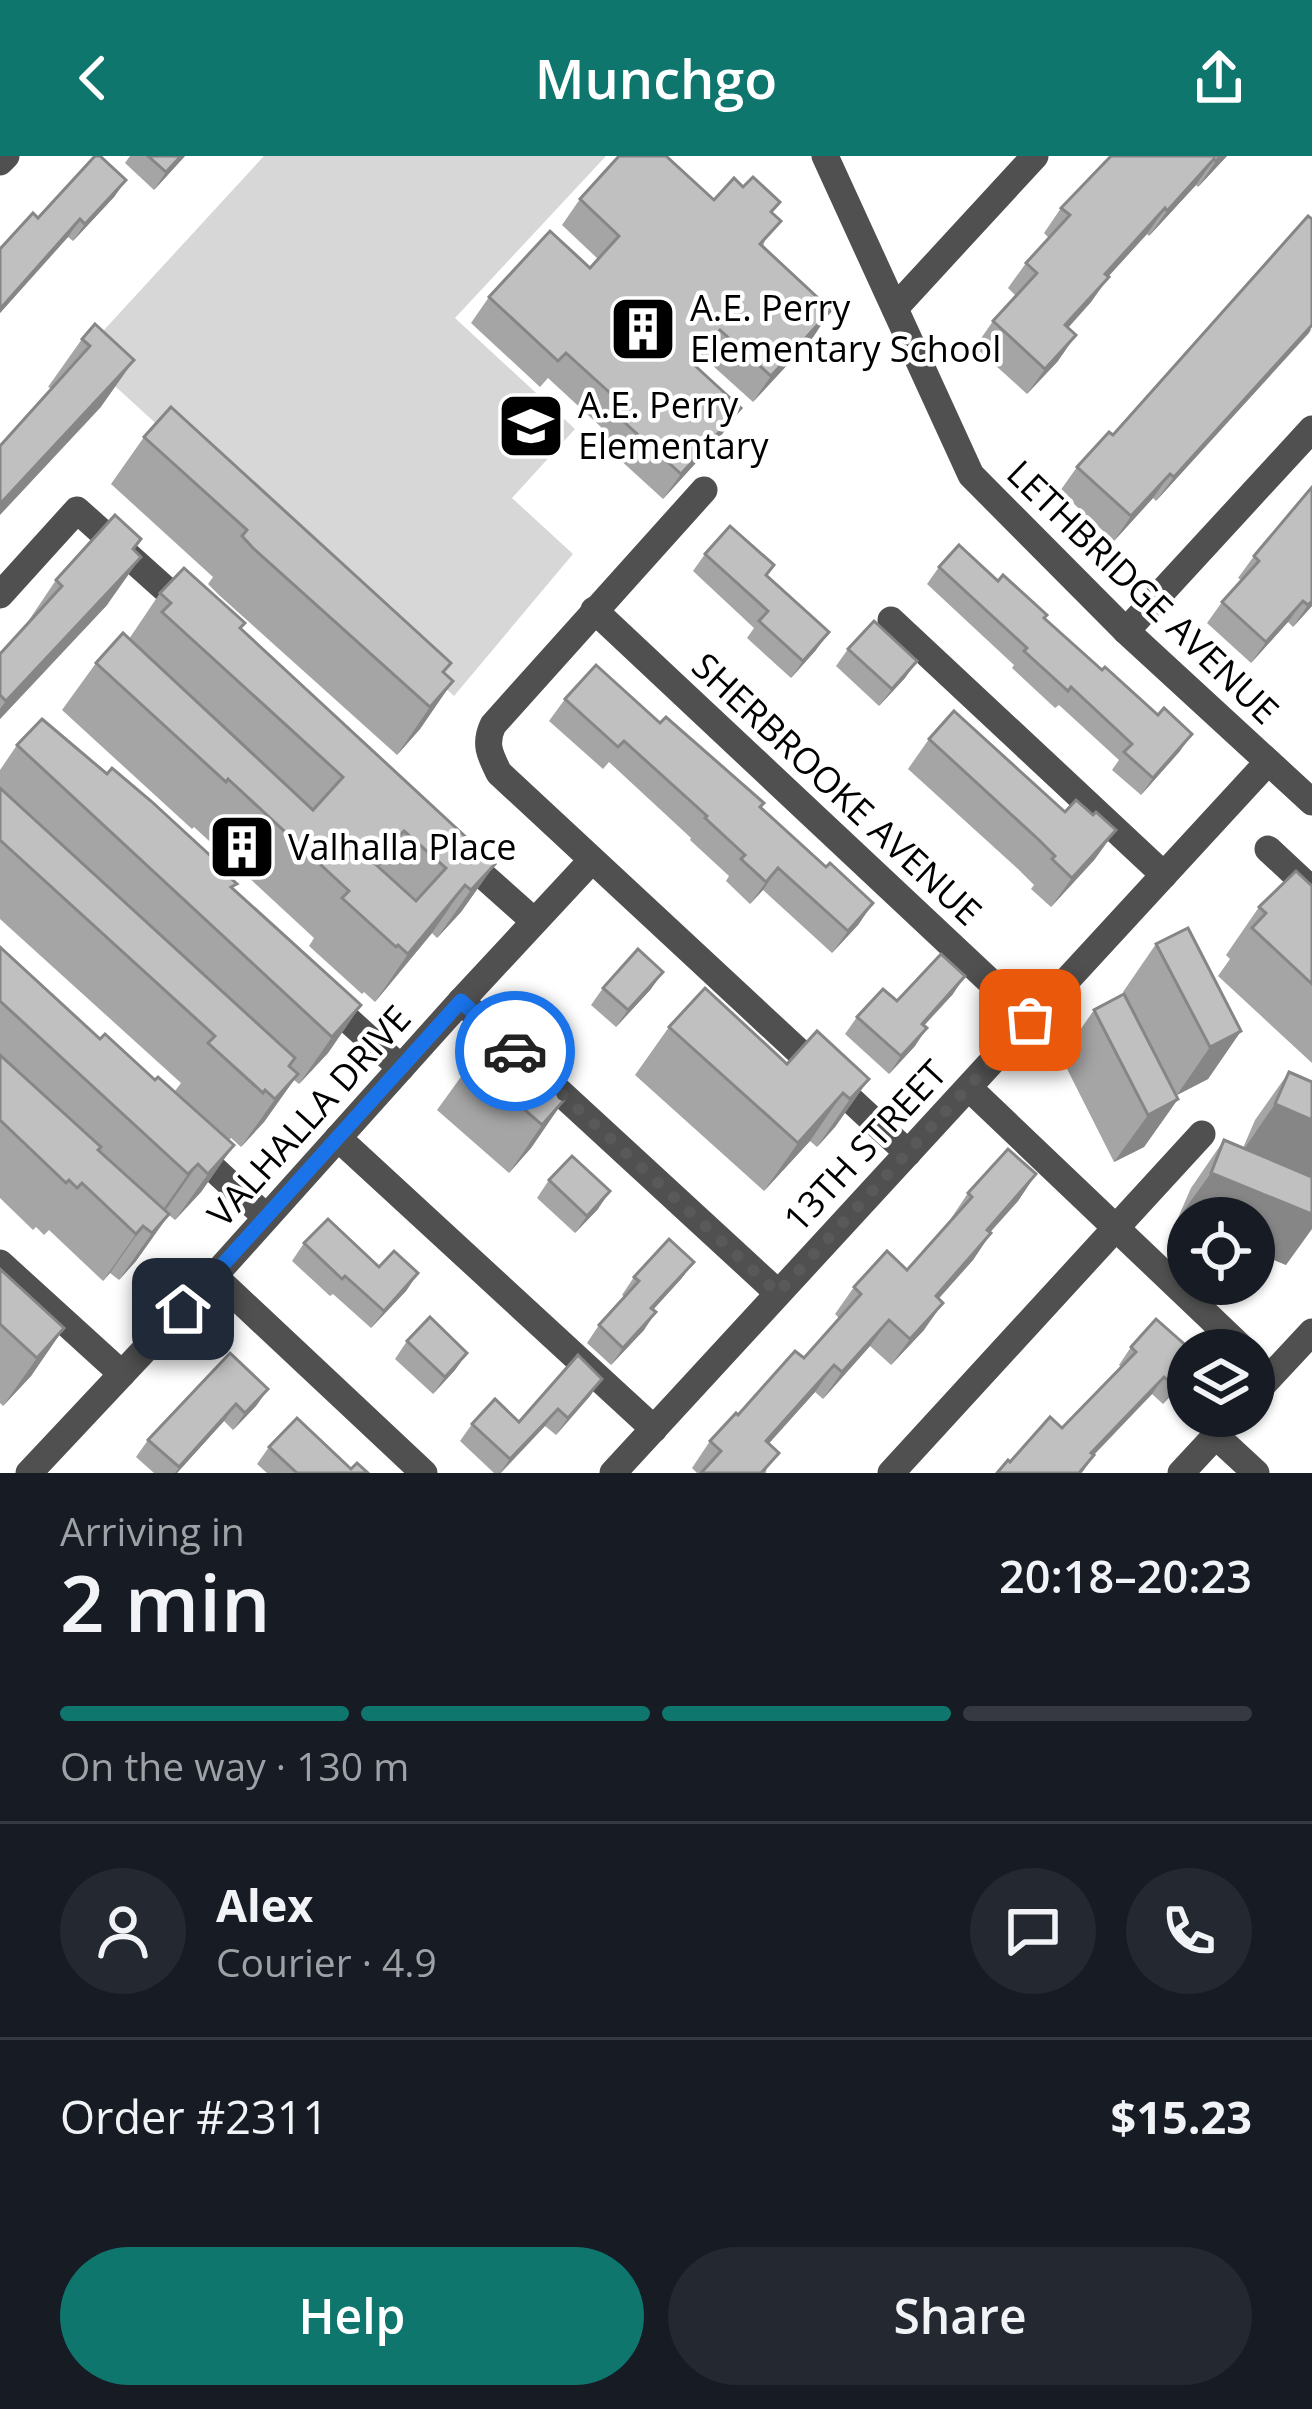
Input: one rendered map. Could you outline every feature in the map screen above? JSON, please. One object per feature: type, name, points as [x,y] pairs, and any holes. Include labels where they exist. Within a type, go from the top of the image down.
[{"type":"street","name":"LETHBRIDGE AVENUE","points":[[825,156],[971,475],[1126,631],[1312,802]]},
{"type":"street","points":[[895,308],[1035,156]]},
{"type":"street","points":[[1126,631],[1312,429]]},
{"type":"street","points":[[704,490],[493,725],[488,751],[499,773],[908,1153]]},
{"type":"street","points":[[0,595],[77,510],[218,637]]},
{"type":"street","name":"SHERBROOKE AVENUE","points":[[594,610],[1030,1020]]},
{"type":"street","points":[[891,620],[1163,875]]},
{"type":"street","name":"13TH STREET","points":[[613,1473],[1268,762]]},
{"type":"street","points":[[446,842],[534,921]]},
{"type":"street","points":[[1268,849],[1312,890]]},
{"type":"street","name":"VALHALLA DRIVE","points":[[29,1473],[592,860]]},
{"type":"street","points":[[298,974],[401,1068]]},
{"type":"street","points":[[461,1001],[778,1293]]},
{"type":"street","points":[[969,1088],[1222,1329]]},
{"type":"street","points":[[166,1125],[266,1217]]},
{"type":"street","points":[[892,1473],[1202,1134]]},
{"type":"street","points":[[338,1138],[653,1429]]},
{"type":"street","points":[[0,1263],[122,1374]]},
{"type":"street","points":[[214,1276],[424,1473]]},
{"type":"street","points":[[1275,1363],[1312,1332]]},
{"type":"street","points":[[1181,1473],[1215,1437]]},
{"type":"street","points":[[1232,1437],[1256,1473]]},
{"type":"shaded area","points":[[264,156],[606,156],[455,318],[575,429],[512,498],[573,554],[454,696],[81,355]]},
{"type":"building","points":[[95,156],[126,180],[85,224],[80,219],[0,309],[0,249],[33,213],[38,218]]},
{"type":"building","points":[[148,156],[181,156],[166,172]]},
{"type":"building","name":"A.E. Perry Elementary School","points":[[619,156],[666,156],[714,200],[734,178],[743,187],[753,177],[780,202],[771,212],[781,221],[760,244],[831,310],[771,376],[720,330],[691,362],[741,408],[681,474],[612,411],[620,402],[566,353],[558,361],[489,297],[550,231],[590,268],[619,236],[580,199]]},
{"type":"building","points":[[1111,156],[1221,156],[1105,274],[1109,277],[1065,325],[1076,335],[1045,369],[993,321],[1037,273],[1026,263],[1070,215],[1061,208]]},
{"type":"building","points":[[1308,216],[1312,219],[1312,325],[1174,477],[1170,474],[1131,516],[1077,467],[1109,432],[1113,435]]},
{"type":"building","points":[[95,324],[134,360],[0,504],[0,446],[90,346],[82,339]]},
{"type":"building","points":[[171,407],[451,663],[443,672],[453,681],[430,707],[253,548],[242,536],[247,530],[144,437]]},
{"type":"building","points":[[1312,487],[1312,601],[1308,605],[1303,601],[1266,642],[1222,602],[1259,561],[1254,556]]},
{"type":"building","points":[[115,515],[141,539],[133,549],[141,557],[6,701],[0,695],[0,654],[62,586],[56,580]]},
{"type":"building","points":[[730,526],[774,565],[766,575],[829,632],[803,661],[759,621],[768,611],[705,554]]},
{"type":"building","points":[[959,545],[998,581],[1003,575],[1102,670],[1105,667],[1158,715],[1164,708],[1192,734],[1153,778],[1124,752],[1132,744],[1024,651],[1027,648],[939,567]]},
{"type":"building","points":[[184,568],[245,623],[240,628],[495,864],[471,890],[465,885],[408,954],[342,898],[349,891],[96,663],[123,633],[313,810],[343,777],[162,612],[171,603],[160,593]],"holes":[[[404,831],[446,868],[416,901],[374,863]]]},
{"type":"building","points":[[874,621],[917,661],[892,689],[848,649]]},
{"type":"building","points":[[596,665],[660,723],[666,717],[764,803],[760,807],[826,867],[830,863],[873,903],[848,931],[778,868],[766,882],[707,816],[624,741],[618,747],[565,699]]},
{"type":"building","points":[[954,711],[1065,812],[1076,800],[1116,830],[1072,878],[1039,840],[929,739]]},
{"type":"building","points":[[42,719],[107,774],[112,768],[151,801],[227,871],[237,884],[231,887],[361,1005],[332,1037],[17,745]]},
{"type":"building","points":[[0,788],[295,1058],[289,1066],[298,1074],[275,1099],[208,1043],[215,1036],[0,840]]},
{"type":"building","points":[[1296,871],[1312,886],[1312,984],[1252,928],[1266,913],[1259,907]]},
{"type":"building","points":[[1188,928],[1241,1031],[1210,1047],[1156,944]]},
{"type":"building","points":[[0,947],[100,1039],[105,1034],[234,1145],[208,1174],[198,1164],[188,1174],[0,1001]]},
{"type":"building","points":[[638,949],[663,972],[628,1010],[603,988]]},
{"type":"building","points":[[941,954],[965,976],[901,1056],[857,1017],[883,989],[897,1001]]},
{"type":"building","points":[[705,988],[787,1064],[817,1031],[869,1079],[850,1099],[843,1093],[798,1143],[669,1027]]},
{"type":"building","points":[[1124,994],[1178,1099],[1148,1115],[1094,1010]]},
{"type":"building","points":[[492,1038],[564,1100],[542,1125],[471,1063]]},
{"type":"building","points":[[0,1055],[169,1214],[152,1233],[143,1226],[136,1234],[82,1183],[77,1188],[69,1180],[66,1183],[0,1120]]},
{"type":"building","points":[[1289,1072],[1312,1082],[1312,1120],[1275,1104]]},
{"type":"building","points":[[1224,1140],[1312,1177],[1312,1214],[1275,1197],[1211,1173]]},
{"type":"building","points":[[1008,1149],[1036,1174],[936,1296],[943,1303],[910,1339],[889,1320],[842,1372],[834,1365],[766,1441],[779,1453],[761,1473],[701,1473],[721,1451],[710,1441],[795,1351],[804,1358],[861,1294],[854,1287],[887,1251],[907,1270]]},
{"type":"building","points":[[572,1156],[610,1191],[587,1216],[549,1180]]},
{"type":"building","points":[[328,1219],[379,1267],[394,1251],[418,1273],[384,1311],[304,1243]]},
{"type":"building","points":[[669,1239],[694,1262],[651,1308],[656,1312],[623,1348],[599,1325]]},
{"type":"building","points":[[0,1269],[64,1328],[37,1358],[0,1324]]},
{"type":"building","points":[[430,1317],[467,1353],[445,1377],[407,1341]]},
{"type":"building","points":[[1156,1319],[1167,1329],[1167,1380],[1164,1377],[1091,1453],[1094,1455],[1079,1473],[997,1473],[1050,1417],[1062,1428],[1136,1352],[1131,1347]]},
{"type":"building","points":[[230,1353],[268,1389],[245,1413],[236,1404],[179,1467],[148,1440]]},
{"type":"building","points":[[578,1355],[602,1379],[568,1418],[558,1409],[510,1459],[472,1424],[495,1399],[519,1422]]},
{"type":"building","points":[[297,1418],[351,1469],[357,1463],[368,1473],[297,1473],[269,1447]]},
{"type":"way so far","points":[[515,1051],[778,1293],[1030,1020]]},
{"type":"place","name":"A.E. Perry Elementary School","points":[[643,329]]},
{"type":"place","name":"A.E. Perry Elementary","points":[[531,426]]},
{"type":"place","name":"Valhalla Place","points":[[242,847]]},
{"type":"route","points":[[183,1309],[461,1001],[515,1051]]}]
